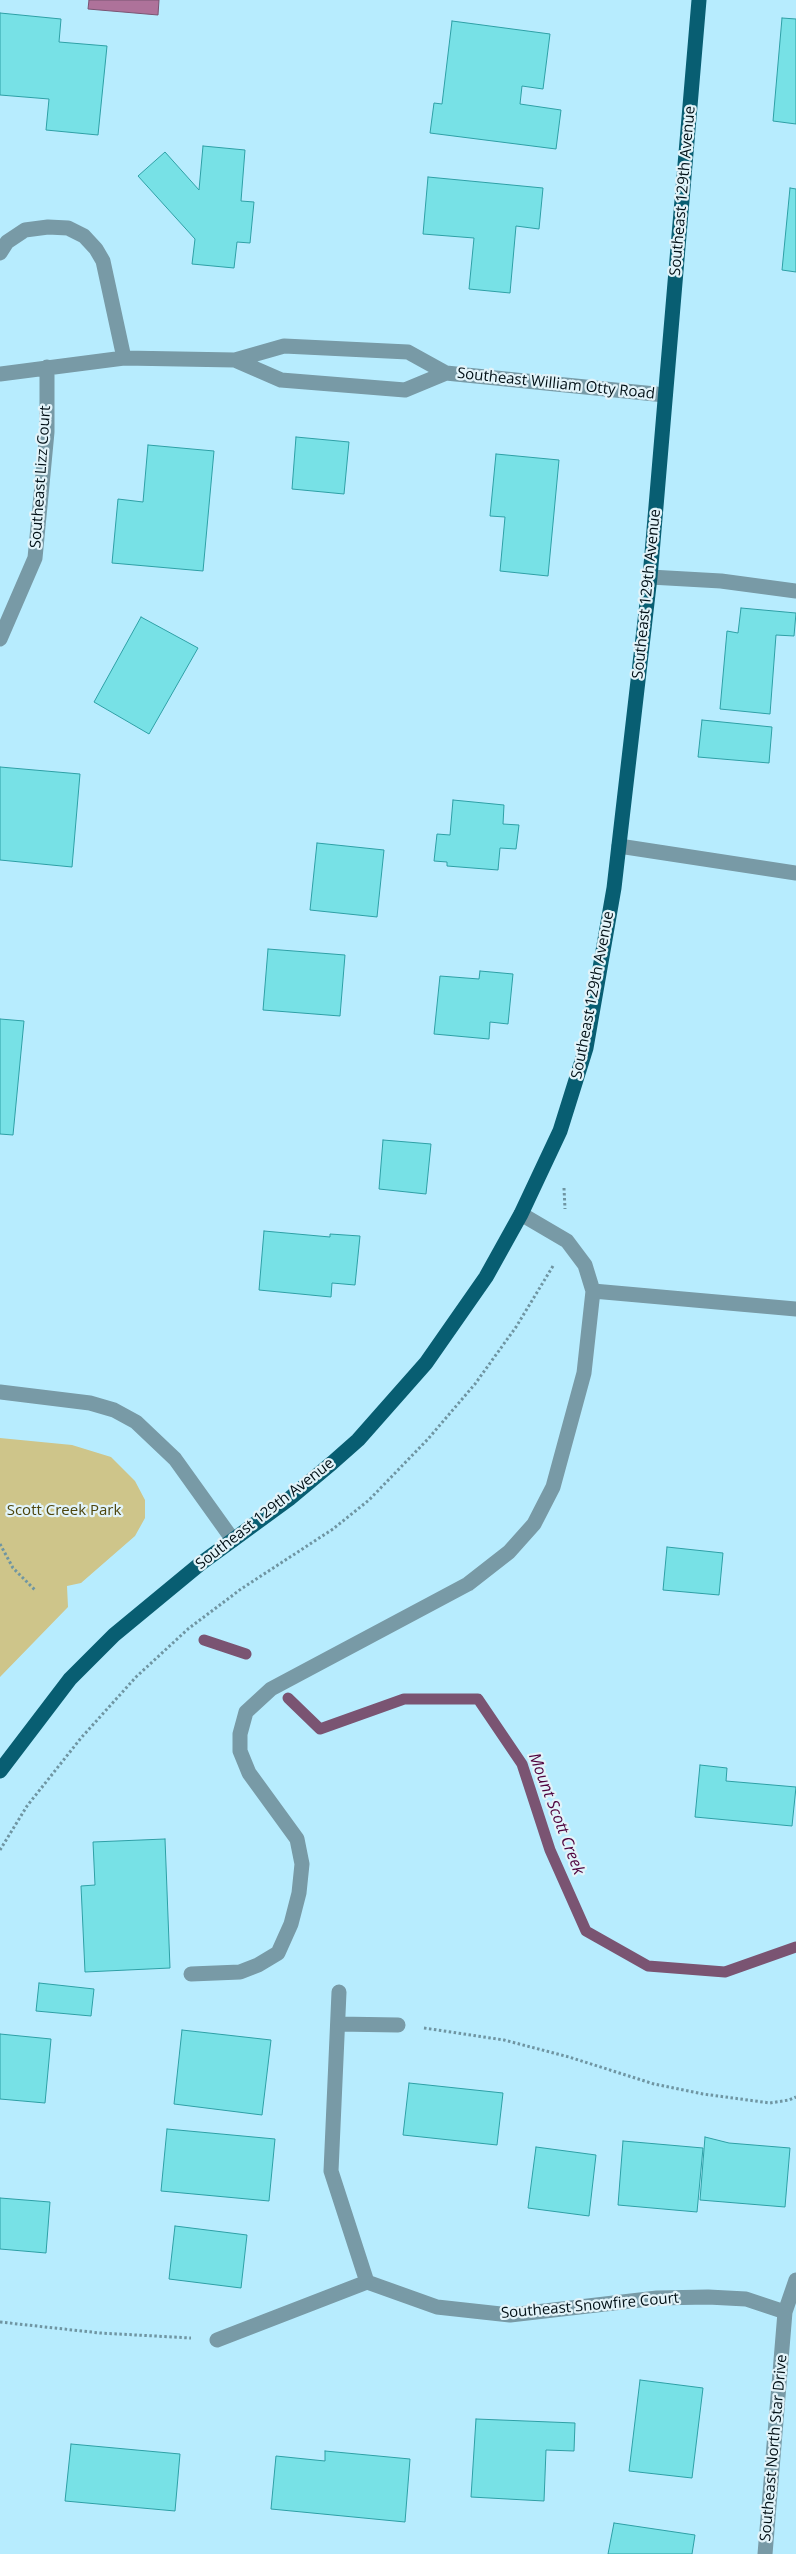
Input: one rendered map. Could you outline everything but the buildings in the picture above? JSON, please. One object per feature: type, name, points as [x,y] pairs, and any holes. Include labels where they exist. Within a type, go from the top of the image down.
[{"type":"main road","name":"Southeast 129th Avenue","points":[[0,1771],[70,1679],[114,1635],[313,1479],[358,1440],[387,1408],[426,1363],[471,1301],[521,1214],[560,1132],[584,1056],[604,951],[619,846],[650,577],[699,0]]},
{"type":"street","points":[[0,253],[7,242],[26,230],[48,227],[68,228],[84,236],[96,249],[103,261],[124,358]]},
{"type":"street","name":"Southeast William Otty Road","points":[[0,374],[124,358],[236,360],[284,346],[408,352],[446,372],[665,395]]},
{"type":"street","name":"Southeast William Otty Road","points":[[236,360],[281,380],[405,390],[446,372]]},
{"type":"street","name":"Southeast Lizz Court","points":[[0,639],[35,558],[47,432],[47,367]]},
{"type":"street","points":[[650,577],[721,581],[796,591]]},
{"type":"street","points":[[619,846],[796,872]]},
{"type":"street","points":[[190,1974],[240,1972],[258,1965],[278,1953],[291,1924],[299,1893],[302,1864],[297,1839],[249,1773],[240,1751],[240,1734],[246,1712],[271,1689],[468,1584],[509,1552],[534,1524],[554,1487],[584,1372],[592,1291],[585,1265],[568,1241],[521,1214]]},
{"type":"street","points":[[592,1291],[796,1309]]},
{"type":"street","points":[[0,1392],[90,1403],[114,1410],[136,1422],[176,1458],[233,1540]]},
{"type":"street","points":[[217,2340],[367,2282],[331,2171],[339,1992]]},
{"type":"street","points":[[338,2024],[398,2025]]},
{"type":"street","name":"Southeast North Star Drive","points":[[765,2554],[785,2312],[796,2280]]},
{"type":"street","name":"Southeast Snowfire Court","points":[[367,2282],[437,2307],[510,2315],[657,2298],[708,2296],[746,2299],[785,2312]]},
{"type":"path","points":[[0,1544],[12,1568],[35,1590]]},
{"type":"path","points":[[398,2025],[504,2040],[569,2056],[654,2084],[703,2094],[770,2103],[796,2097]]},
{"type":"path","points":[[0,2322],[100,2333],[217,2340]]},
{"type":"green space","name":"Scott Creek Park","points":[[0,1438],[72,1445],[111,1457],[135,1481],[145,1500],[145,1518],[135,1536],[81,1583],[67,1586],[68,1607],[0,1677]]},
{"type":"shaded area","points":[[89,0],[159,0],[158,15],[88,9]]},
{"type":"waterway","name":"Mount Scott Creek","points":[[204,1640],[246,1654]]},
{"type":"waterway","name":"Mount Scott Creek","points":[[288,1698],[320,1729],[404,1699],[478,1699],[522,1764],[550,1850],[586,1931],[648,1966],[725,1972],[796,1947]]}]
